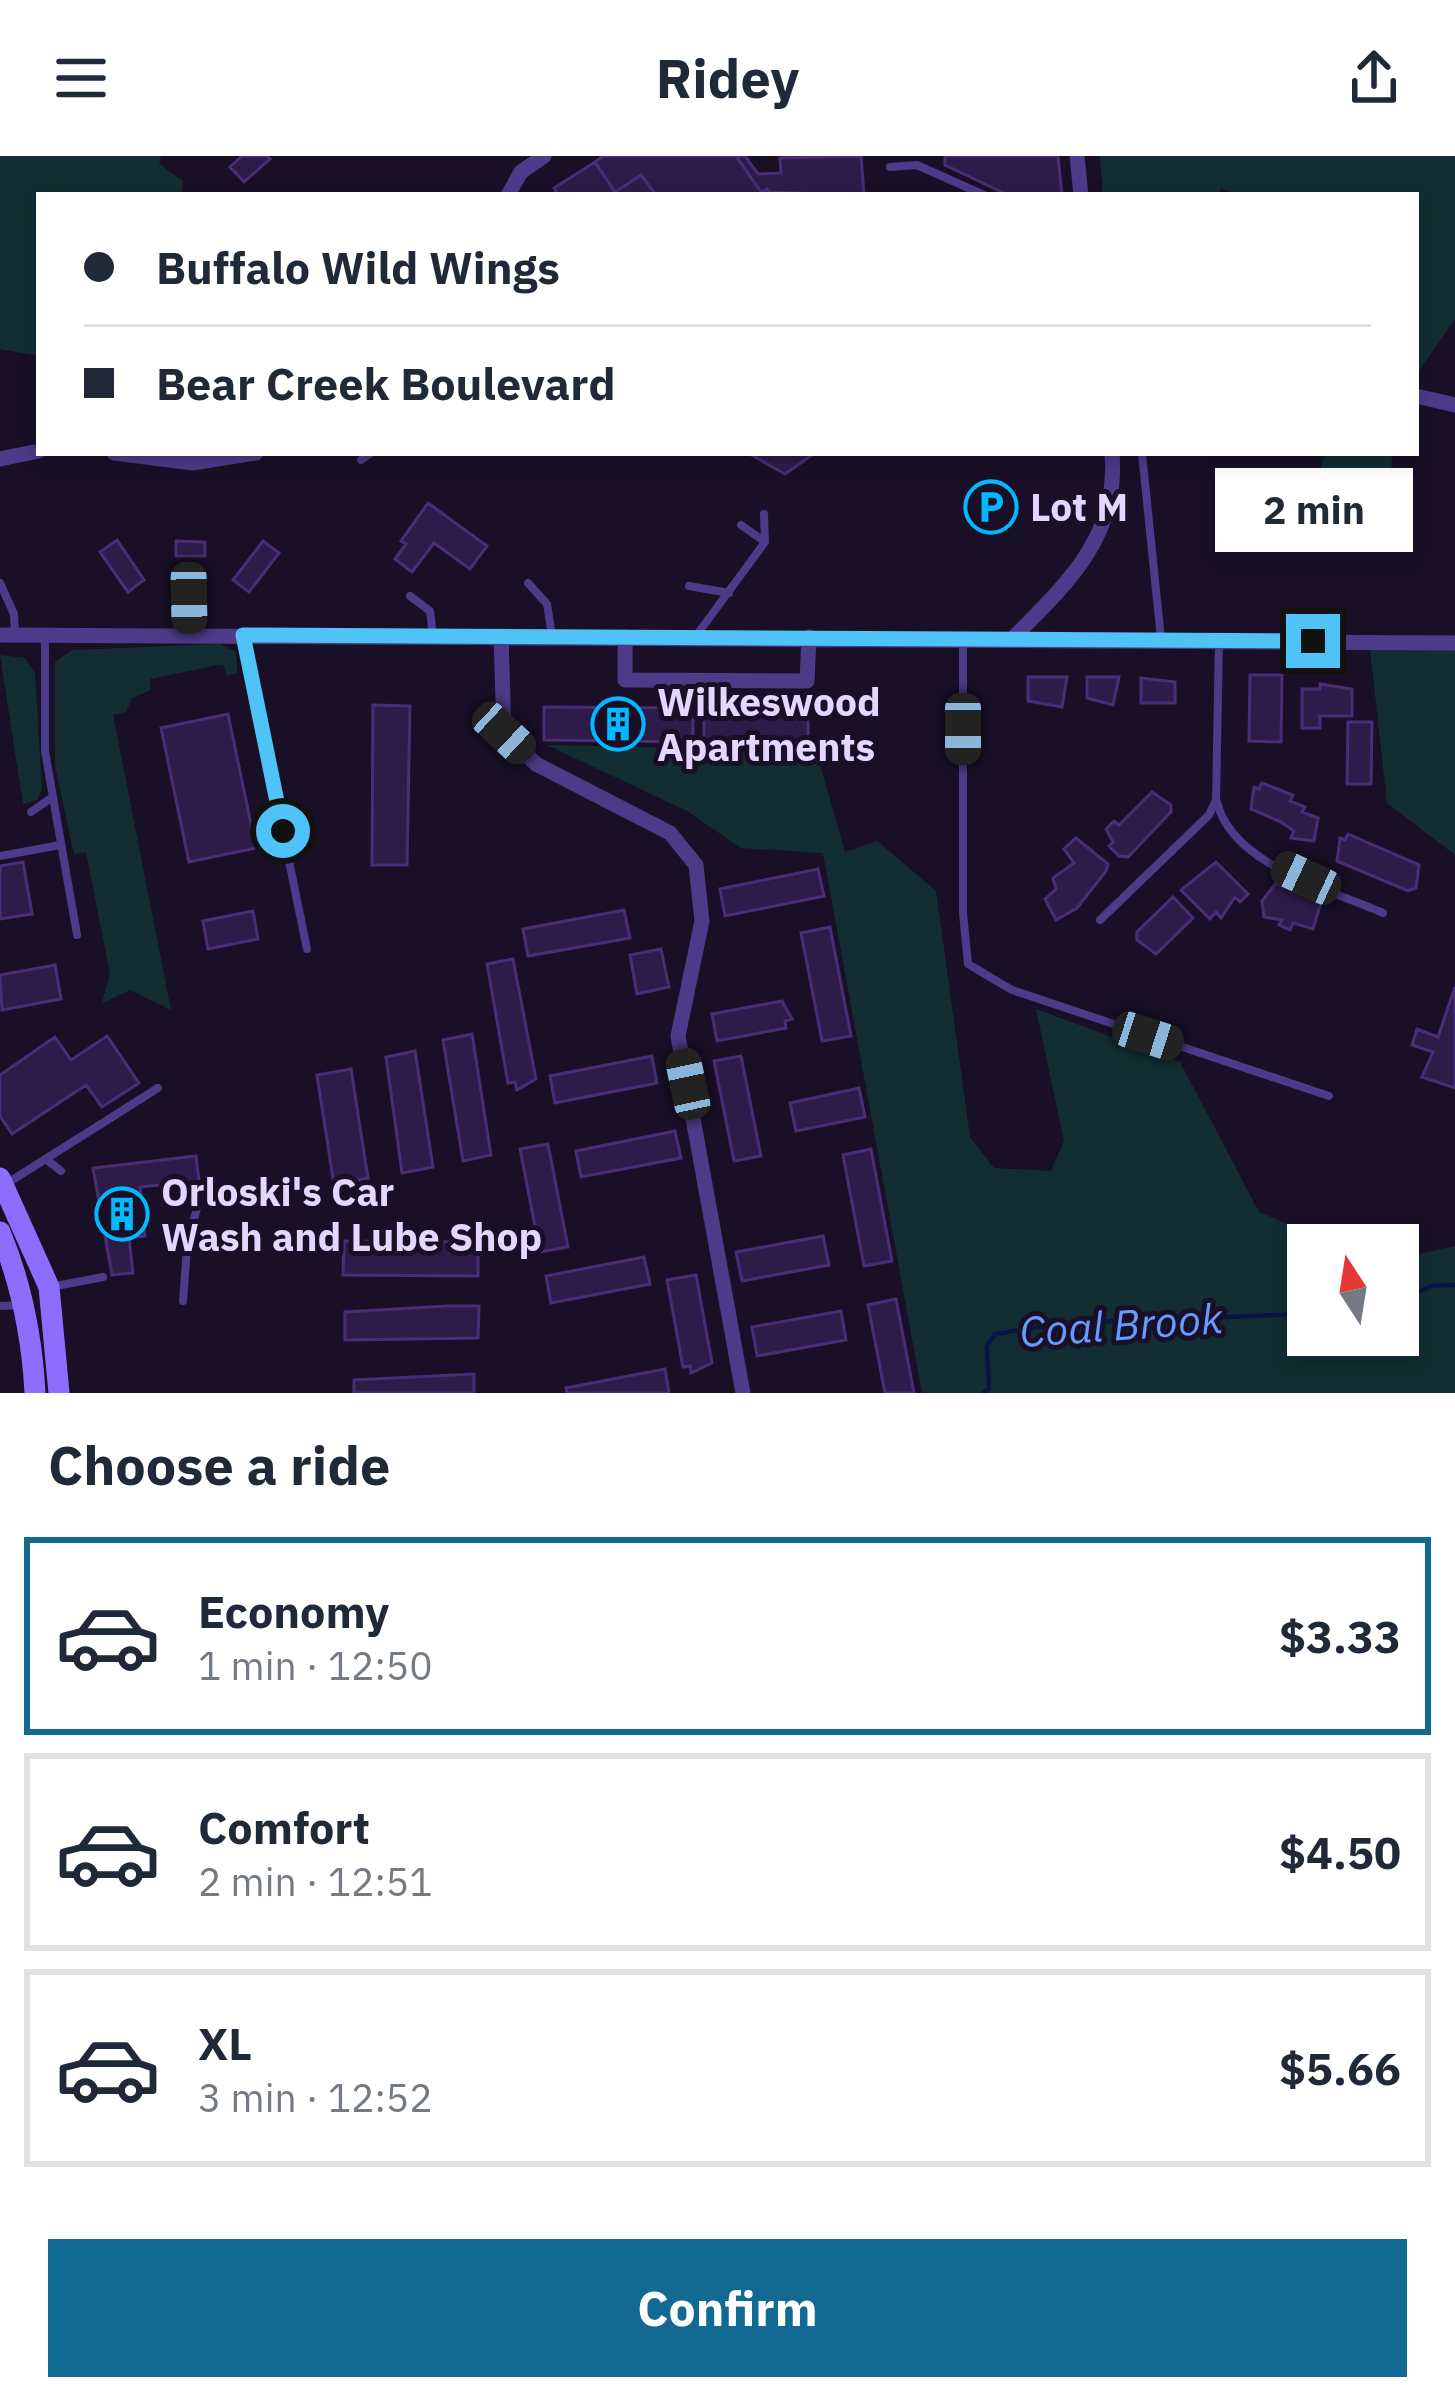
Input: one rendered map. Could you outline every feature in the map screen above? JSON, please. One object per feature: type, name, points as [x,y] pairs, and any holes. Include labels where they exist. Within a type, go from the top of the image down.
[{"type":"main road","points":[[1,1184],[50,1287],[59,1393]]},
{"type":"main road","points":[[0,1232],[24,1305],[35,1393]]},
{"type":"street","points":[[509,192],[517,176],[544,156]]},
{"type":"street","points":[[1077,156],[1082,192]]},
{"type":"street","points":[[1419,397],[1455,405]]},
{"type":"street","points":[[0,459],[36,452]]},
{"type":"street","points":[[138,456],[193,463],[237,456]]},
{"type":"street","points":[[1015,637],[1079,571],[1096,544],[1109,512],[1112,456]]},
{"type":"street","points":[[8,635],[963,636],[1455,643]]},
{"type":"street","points":[[501,636],[504,733],[536,764],[670,833],[696,865],[702,921],[678,1036],[743,1393]]},
{"type":"street","points":[[625,637],[625,680],[807,681],[809,637]]},
{"type":"lane","points":[[890,167],[917,165],[977,192]]},
{"type":"lane","points":[[361,460],[367,456]]},
{"type":"lane","points":[[1142,456],[1161,639]]},
{"type":"lane","points":[[695,638],[765,542],[764,514]]},
{"type":"lane","points":[[741,525],[765,542]]},
{"type":"lane","points":[[0,584],[14,614],[8,635]]},
{"type":"lane","points":[[528,584],[547,604],[552,636]]},
{"type":"lane","points":[[689,586],[729,593]]},
{"type":"lane","points":[[410,596],[430,610],[433,636]]},
{"type":"lane","points":[[189,598],[190,634]]},
{"type":"lane","points":[[45,634],[44,751],[77,935]]},
{"type":"lane","points":[[243,635],[308,950]]},
{"type":"lane","points":[[963,636],[963,913],[968,964],[1012,990],[1329,1096]]},
{"type":"lane","points":[[1219,640],[1216,800],[1220,817],[1239,842],[1383,913]]},
{"type":"lane","points":[[31,812],[51,798]]},
{"type":"lane","points":[[1100,920],[1209,815],[1216,800]]},
{"type":"lane","points":[[0,856],[60,845]]},
{"type":"lane","points":[[1,1184],[158,1088]]},
{"type":"lane","points":[[47,1160],[62,1172]]},
{"type":"lane","points":[[183,1300],[187,1249],[203,1184]]},
{"type":"lane","points":[[50,1287],[103,1277]]},
{"type":"lane","points":[[0,1306],[24,1305]]},
{"type":"green space","points":[[0,156],[161,156],[159,164],[183,181],[181,192],[36,192],[36,355],[0,349]]},
{"type":"green space","points":[[1100,156],[1455,156],[1455,319],[1419,371],[1419,192],[1231,192],[1221,188],[1220,192],[1103,192]]},
{"type":"green space","points":[[1325,456],[1392,456],[1389,522],[1317,477]]},
{"type":"green space","points":[[220,644],[236,652],[237,673],[227,676],[223,664],[150,679],[151,690],[132,698],[126,712],[113,715],[171,1010],[130,990],[102,1003],[110,974],[86,852],[74,854],[55,766],[55,662],[72,650]]},
{"type":"green space","points":[[1370,649],[1455,650],[1455,855],[1387,803]]},
{"type":"green space","points":[[0,655],[25,658],[35,673],[42,789],[37,800],[23,804]]},
{"type":"green space","points":[[547,745],[816,751],[845,852],[877,841],[936,891],[970,1137],[994,1168],[1051,1171],[1064,1141],[1036,1009],[1180,1062],[1259,1212],[1287,1224],[1287,1356],[1419,1356],[1419,1254],[1455,1246],[1455,1393],[922,1393],[823,853],[741,848],[687,811]]},
{"type":"building","points":[[242,156],[270,159],[244,182],[230,167]]},
{"type":"building","points":[[603,156],[736,156],[761,192],[654,192],[641,175],[615,192],[595,162]]},
{"type":"building","points":[[736,156],[745,156],[758,174],[781,173],[780,158],[861,156],[864,192],[761,192]]},
{"type":"building","points":[[945,156],[1058,156],[1062,192],[1002,192],[945,165]]},
{"type":"building","points":[[595,162],[615,192],[556,192],[554,188]]},
{"type":"building","points":[[641,175],[654,192],[615,192]]},
{"type":"building","points":[[753,456],[811,456],[785,474]]},
{"type":"building","points":[[428,503],[487,546],[470,569],[434,543],[412,572],[395,559],[406,544],[401,541]]},
{"type":"building","points":[[117,540],[144,580],[128,592],[100,552]]},
{"type":"building","points":[[176,541],[205,542],[205,556],[176,556]]},
{"type":"building","points":[[263,541],[279,553],[249,592],[233,580]]},
{"type":"building","points":[[1250,675],[1282,675],[1281,742],[1249,741]]},
{"type":"building","points":[[1028,677],[1067,677],[1062,707],[1028,701]]},
{"type":"building","points":[[1087,677],[1119,677],[1113,705],[1087,698]]},
{"type":"building","points":[[1141,678],[1175,682],[1175,703],[1141,703]]},
{"type":"building","points":[[1320,684],[1352,689],[1352,716],[1320,716],[1320,728],[1302,728],[1302,689],[1320,689]]},
{"type":"building","points":[[373,705],[410,706],[407,865],[372,865]]},
{"type":"building","name":"Wilkeswood Apartments","points":[[544,707],[693,708],[693,742],[544,740]]},
{"type":"building","points":[[704,710],[808,710],[808,743],[704,743]]},
{"type":"building","points":[[228,714],[256,848],[189,862],[161,728]]},
{"type":"building","points":[[1348,722],[1372,722],[1371,784],[1347,784]]},
{"type":"building","points":[[1262,783],[1293,795],[1290,801],[1318,818],[1314,841],[1291,838],[1294,831],[1251,809],[1254,787],[1259,789]]},
{"type":"building","points":[[1152,792],[1171,805],[1171,812],[1128,857],[1119,856],[1109,846],[1113,842],[1106,829],[1114,821],[1119,825]]},
{"type":"building","points":[[1348,834],[1419,865],[1416,888],[1408,891],[1337,861],[1340,838],[1345,840]]},
{"type":"building","points":[[1076,838],[1108,864],[1077,908],[1056,920],[1045,899],[1056,889],[1053,878],[1074,863],[1064,849]]},
{"type":"building","points":[[23,862],[32,914],[0,919],[0,866]]},
{"type":"building","points":[[1216,862],[1248,894],[1240,902],[1235,897],[1221,918],[1216,912],[1210,919],[1181,890]]},
{"type":"building","points":[[818,869],[824,896],[725,916],[720,889]]},
{"type":"building","points":[[1276,883],[1321,903],[1313,929],[1293,923],[1290,930],[1279,925],[1282,920],[1264,917],[1262,901]]},
{"type":"building","points":[[1173,897],[1193,918],[1156,954],[1137,940],[1137,932]]},
{"type":"building","points":[[624,910],[630,938],[528,956],[523,929]]},
{"type":"building","points":[[253,911],[258,939],[208,949],[203,921]]},
{"type":"building","points":[[830,927],[851,1036],[822,1041],[801,933]]},
{"type":"building","points":[[661,949],[669,987],[637,994],[630,955]]},
{"type":"building","points":[[513,959],[536,1079],[517,1090],[515,1082],[508,1083],[487,964]]},
{"type":"building","points":[[55,965],[61,999],[2,1010],[0,975]]},
{"type":"building","points":[[1455,987],[1455,1088],[1422,1077],[1433,1052],[1412,1045],[1417,1029],[1438,1037]]},
{"type":"building","points":[[782,1001],[792,1019],[785,1021],[786,1028],[717,1041],[712,1014]]},
{"type":"building","points":[[472,1034],[491,1155],[463,1161],[443,1040]]},
{"type":"building","points":[[107,1036],[139,1083],[102,1107],[86,1085],[12,1134],[0,1116],[0,1075],[55,1037],[71,1060]]},
{"type":"building","points":[[415,1051],[433,1167],[402,1173],[386,1057]]},
{"type":"building","points":[[652,1056],[657,1083],[555,1103],[550,1076]]},
{"type":"building","points":[[741,1056],[761,1156],[734,1161],[714,1061]]},
{"type":"building","points":[[351,1069],[368,1178],[334,1185],[317,1075]]},
{"type":"building","points":[[859,1088],[865,1117],[796,1131],[790,1103]]},
{"type":"building","points":[[675,1131],[681,1158],[581,1177],[576,1151]]},
{"type":"building","points":[[548,1144],[568,1247],[540,1252],[520,1149]]},
{"type":"building","points":[[871,1149],[892,1261],[864,1266],[843,1155]]},
{"type":"building","name":"Orloski's Car Wash and Lube Shop","points":[[196,1156],[199,1181],[140,1187],[145,1236],[129,1238],[133,1273],[112,1275],[93,1168]]},
{"type":"building","points":[[823,1236],[829,1265],[742,1281],[736,1252]]},
{"type":"building","points":[[344,1241],[478,1242],[478,1276],[343,1275]]},
{"type":"building","points":[[644,1257],[650,1284],[551,1303],[546,1276]]},
{"type":"building","points":[[696,1275],[712,1363],[691,1373],[690,1366],[683,1367],[667,1280]]},
{"type":"building","points":[[896,1299],[914,1393],[885,1393],[868,1305]]},
{"type":"building","points":[[479,1306],[478,1338],[345,1340],[345,1312]]},
{"type":"building","points":[[841,1311],[846,1340],[757,1356],[752,1327]]},
{"type":"building","points":[[665,1369],[669,1393],[567,1393],[566,1388]]},
{"type":"building","points":[[474,1374],[474,1393],[354,1393],[354,1380]]},
{"type":"waterway","name":"Coal Brook","points":[[1419,1291],[1455,1285]]},
{"type":"waterway","name":"Coal Brook","points":[[983,1393],[989,1389],[987,1346],[995,1334],[1065,1323],[1287,1315]]},
{"type":"place","name":"Lot M","points":[[991,507]]},
{"type":"place","name":"Wilkeswood Apartments","points":[[618,724]]},
{"type":"place","name":"Orloski's Car Wash and Lube Shop","points":[[122,1214]]},
{"type":"route","points":[[283,831],[243,635],[1313,641]]}]
